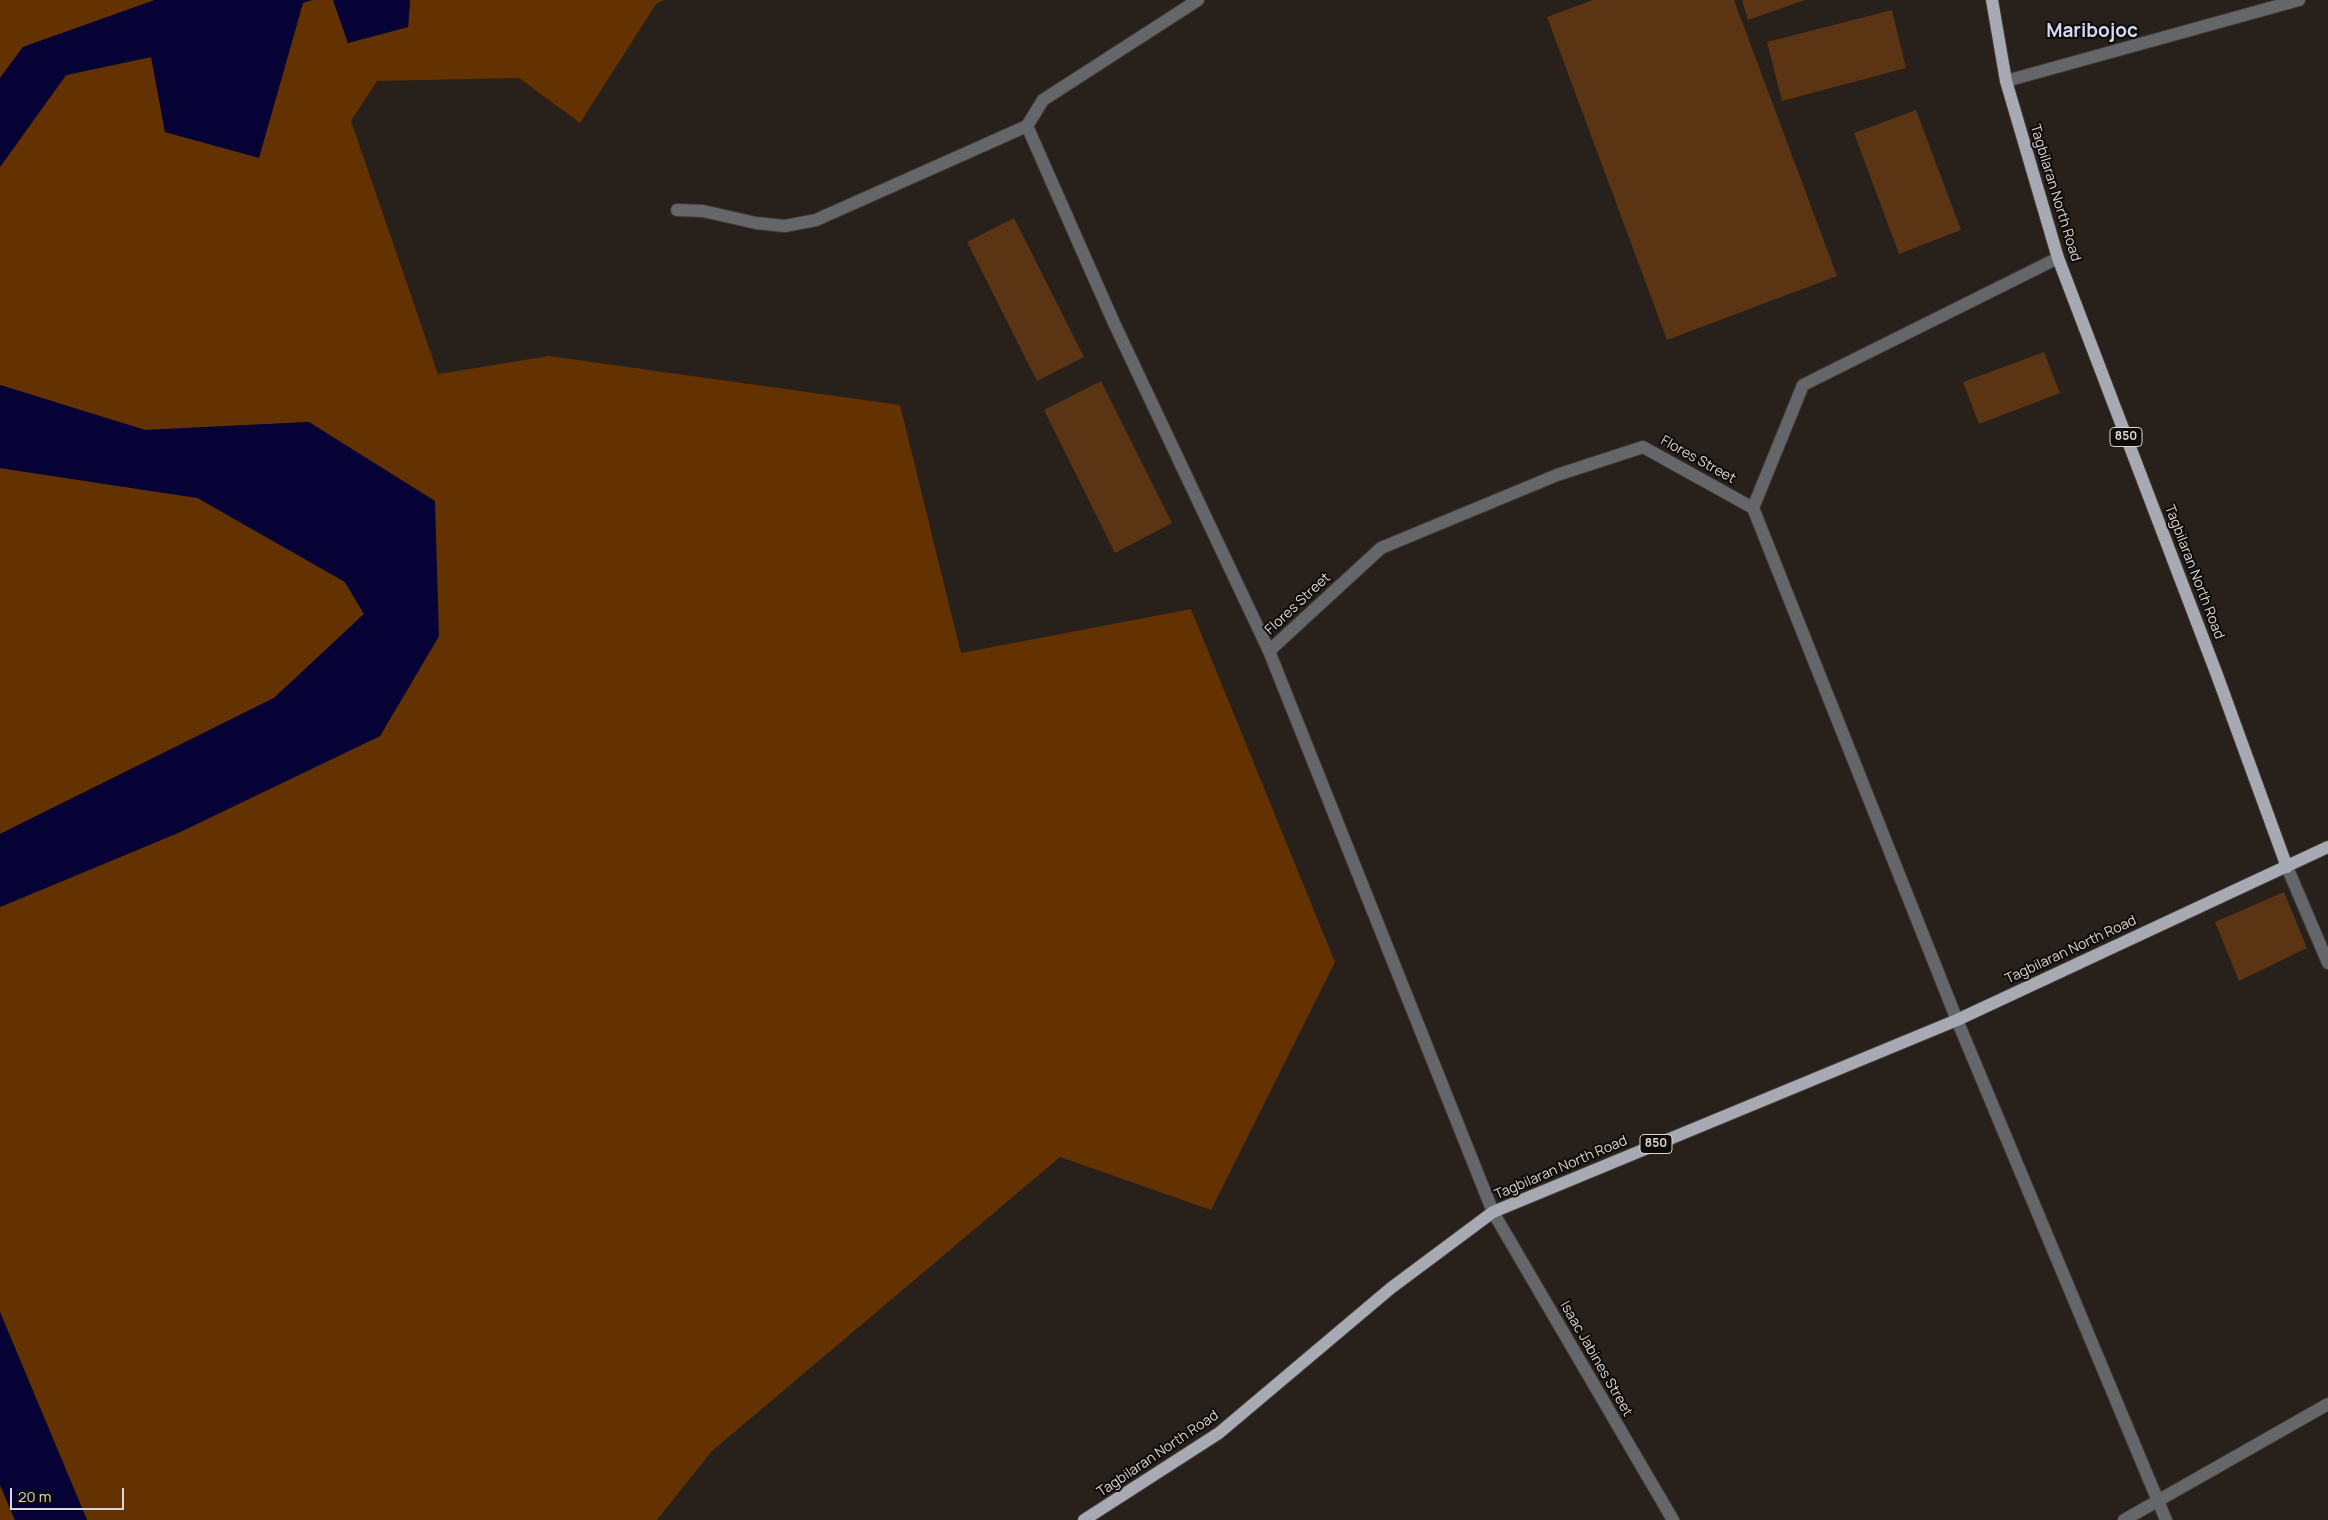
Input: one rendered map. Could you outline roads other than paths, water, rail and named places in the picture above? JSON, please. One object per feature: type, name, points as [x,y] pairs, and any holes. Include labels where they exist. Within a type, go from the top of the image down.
[{"type":"main road","name":"Tagbilaran North Road","points":[[1084,1520],[1219,1433],[1391,1288],[1493,1212],[1957,1020],[2287,866],[2217,675],[2058,258],[2006,81],[1992,0]]},
{"type":"main road","points":[[2287,866],[2328,847]]},
{"type":"street","points":[[677,210],[703,211],[756,223],[786,226],[816,220],[1027,126],[1043,100],[1198,0]]},
{"type":"street","points":[[2006,81],[2298,0]]},
{"type":"street","name":"Isaac Jabines Street","points":[[1027,126],[1114,323],[1269,651],[1493,1212],[1673,1520]]},
{"type":"street","points":[[2058,258],[1803,385],[1753,508],[1957,1020],[2166,1520]]},
{"type":"street","name":"Flores Street","points":[[1269,651],[1381,548],[1557,475],[1643,447],[1753,508]]},
{"type":"street","points":[[2287,866],[2328,963]]},
{"type":"street","points":[[2124,1520],[2328,1404]]},
{"type":"district","name":"Maribojoc","points":[[2092,32]]}]
